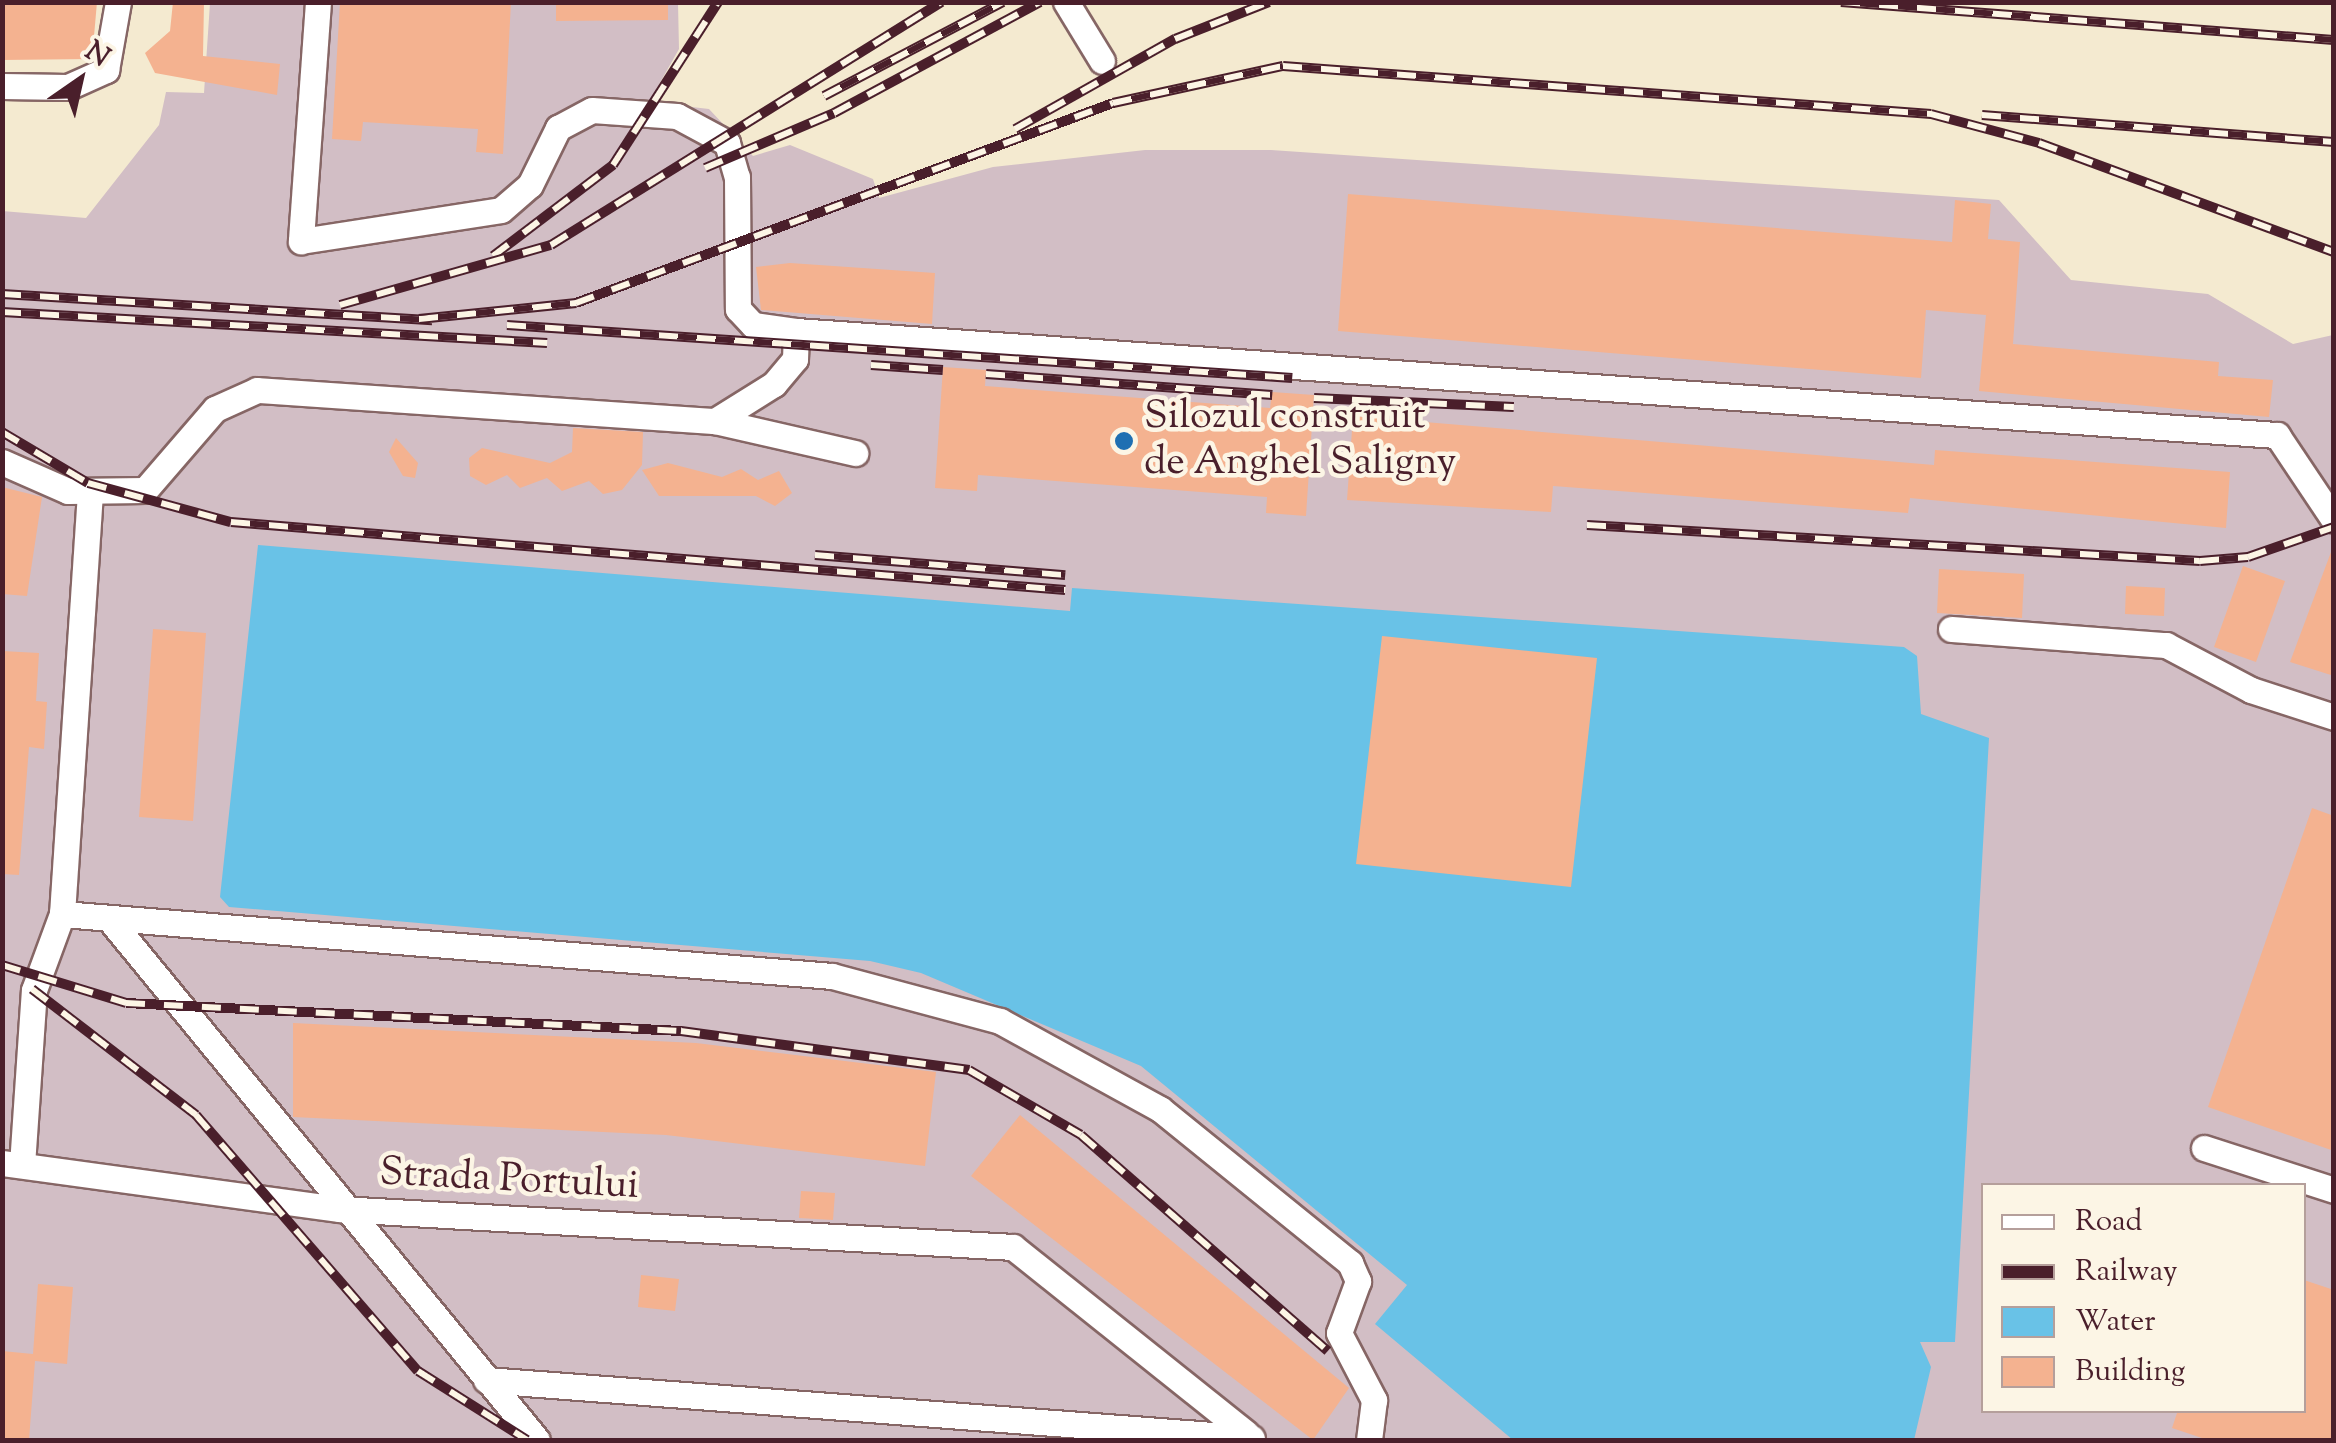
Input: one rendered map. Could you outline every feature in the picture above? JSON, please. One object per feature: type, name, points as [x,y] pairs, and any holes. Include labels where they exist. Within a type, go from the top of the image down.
[{"type":"lane","points":[[2,86],[68,88],[106,70],[118,2]]},
{"type":"lane","points":[[318,2],[300,241],[501,210],[523,196],[568,120],[592,110],[659,112],[726,143],[737,177],[738,308],[753,324],[796,331],[2277,435],[2334,520]]},
{"type":"lane","points":[[1066,2],[1102,60]]},
{"type":"lane","points":[[715,420],[792,368],[796,331]]},
{"type":"lane","points":[[2,462],[90,494],[145,490],[215,409],[257,390],[715,420],[855,454]]},
{"type":"lane","points":[[12,1164],[34,990],[62,914],[90,494]]},
{"type":"lane","points":[[1951,629],[2166,644],[2251,690],[2334,717]]},
{"type":"lane","points":[[62,914],[832,976],[1000,1022],[1160,1109],[1350,1263],[1358,1280],[1339,1333],[1374,1400],[1368,1440]]},
{"type":"lane","points":[[112,921],[340,1209],[537,1440]]},
{"type":"lane","points":[[2204,1148],[2334,1190]]},
{"type":"lane","name":"Strada Portului","points":[[12,1164],[340,1209],[1014,1247],[1251,1437]]},
{"type":"lane","points":[[486,1380],[1251,1437]]},
{"type":"shaded area","points":[[210,3],[678,3],[679,49],[649,102],[709,109],[753,156],[790,145],[873,179],[879,198],[993,167],[1145,150],[1271,150],[1999,200],[2071,280],[2208,294],[2293,344],[2333,335],[2333,1440],[3,1440],[2,211],[86,218],[159,125],[166,92],[204,93]]},
{"type":"water","points":[[258,545],[1070,611],[1072,588],[1904,647],[1917,656],[1921,714],[1989,738],[1955,1342],[1920,1342],[1931,1367],[1914,1440],[1513,1440],[1375,1324],[1407,1285],[1141,1066],[921,973],[870,961],[229,907],[220,897]]},
{"type":"building","points":[[2,2],[97,2],[92,59],[2,60]]},
{"type":"building","points":[[173,2],[204,2],[203,56],[280,64],[277,95],[155,73],[145,53],[170,31]]},
{"type":"building","points":[[340,2],[511,2],[503,154],[476,152],[478,129],[363,122],[361,141],[332,139]]},
{"type":"building","points":[[556,2],[668,2],[668,20],[556,21]]},
{"type":"building","points":[[1348,194],[1952,242],[1955,200],[1991,204],[1988,239],[2020,242],[2013,344],[2219,362],[2218,376],[2273,380],[2269,417],[1979,391],[1986,315],[1926,310],[1921,378],[1338,331]]},
{"type":"building","points":[[790,263],[935,273],[932,324],[761,310],[756,267]]},
{"type":"building","name":"Silozul construit de Anghel Saligny","points":[[943,367],[986,370],[985,386],[1270,408],[1272,392],[1314,395],[1306,516],[1266,513],[1267,497],[978,475],[977,491],[935,488]]},
{"type":"building","points":[[1353,416],[1934,465],[1935,450],[2230,472],[2226,528],[1910,498],[1908,513],[1553,486],[1551,512],[1347,500]]},
{"type":"building","points":[[573,428],[643,432],[642,465],[622,490],[603,494],[589,481],[562,491],[547,478],[520,488],[507,475],[486,485],[470,476],[469,458],[482,448],[550,463],[572,452]]},
{"type":"building","points":[[396,438],[418,463],[415,478],[403,476],[389,452]]},
{"type":"building","points":[[668,463],[722,477],[741,469],[758,480],[779,471],[792,493],[775,506],[756,496],[659,496],[642,470]]},
{"type":"building","points":[[2,487],[42,497],[27,596],[2,594]]},
{"type":"building","points":[[2334,544],[2334,676],[2290,662]]},
{"type":"building","points":[[2243,566],[2285,581],[2256,662],[2214,647]]},
{"type":"building","points":[[1939,569],[2024,574],[2022,618],[1937,613]]},
{"type":"building","points":[[2126,586],[2165,588],[2164,616],[2125,614]]},
{"type":"building","points":[[153,629],[206,633],[193,821],[139,817]]},
{"type":"building","points":[[1382,636],[1597,658],[1571,887],[1356,864]]},
{"type":"building","points":[[2,651],[39,653],[36,701],[47,702],[44,749],[29,747],[19,875],[2,874]]},
{"type":"building","points":[[2312,808],[2334,816],[2334,1151],[2208,1107]]},
{"type":"building","points":[[293,1023],[696,1043],[936,1072],[925,1166],[666,1135],[293,1117]]},
{"type":"building","points":[[1020,1115],[1349,1388],[1313,1440],[971,1176]]},
{"type":"building","points":[[801,1191],[835,1193],[833,1220],[799,1218]]},
{"type":"building","points":[[641,1275],[679,1279],[675,1311],[638,1307]]},
{"type":"building","points":[[2306,1281],[2334,1290],[2334,1440],[2208,1440],[2172,1428],[2177,1413],[2306,1413]]},
{"type":"building","points":[[38,1284],[73,1287],[67,1364],[35,1361],[29,1440],[2,1440],[2,1351],[33,1354]]},
{"type":"railway","points":[[493,256],[613,165],[718,2]]},
{"type":"railway","points":[[340,305],[551,245],[942,2]]},
{"type":"railway","points":[[824,96],[1003,2]]},
{"type":"railway","points":[[705,168],[834,113],[1040,2]]},
{"type":"railway","points":[[1015,129],[1175,39],[1269,2]]},
{"type":"railway","points":[[1841,2],[2334,40]]},
{"type":"railway","points":[[419,319],[576,303],[1113,103],[1283,66],[1931,114],[2039,143],[2334,252]]},
{"type":"railway","points":[[1982,115],[2334,142]]},
{"type":"railway","points":[[2,294],[432,320]]},
{"type":"railway","points":[[2,312],[547,343]]},
{"type":"railway","points":[[507,325],[1292,378]]},
{"type":"railway","points":[[871,365],[943,370]]},
{"type":"railway","points":[[986,374],[1272,395]]},
{"type":"railway","points":[[1314,398],[1514,407]]},
{"type":"railway","points":[[2,432],[88,483],[231,522],[1065,590]]},
{"type":"railway","points":[[1587,525],[2200,561],[2248,557],[2334,527]]},
{"type":"railway","points":[[815,555],[1065,575]]},
{"type":"railway","points":[[2,965],[126,1003],[681,1031],[969,1070],[1081,1135],[1328,1351]]},
{"type":"railway","points":[[32,989],[196,1115],[418,1371],[527,1440]]},
{"type":"place","name":"Silozul construit de Anghel Saligny","points":[[1124,441]]}]
